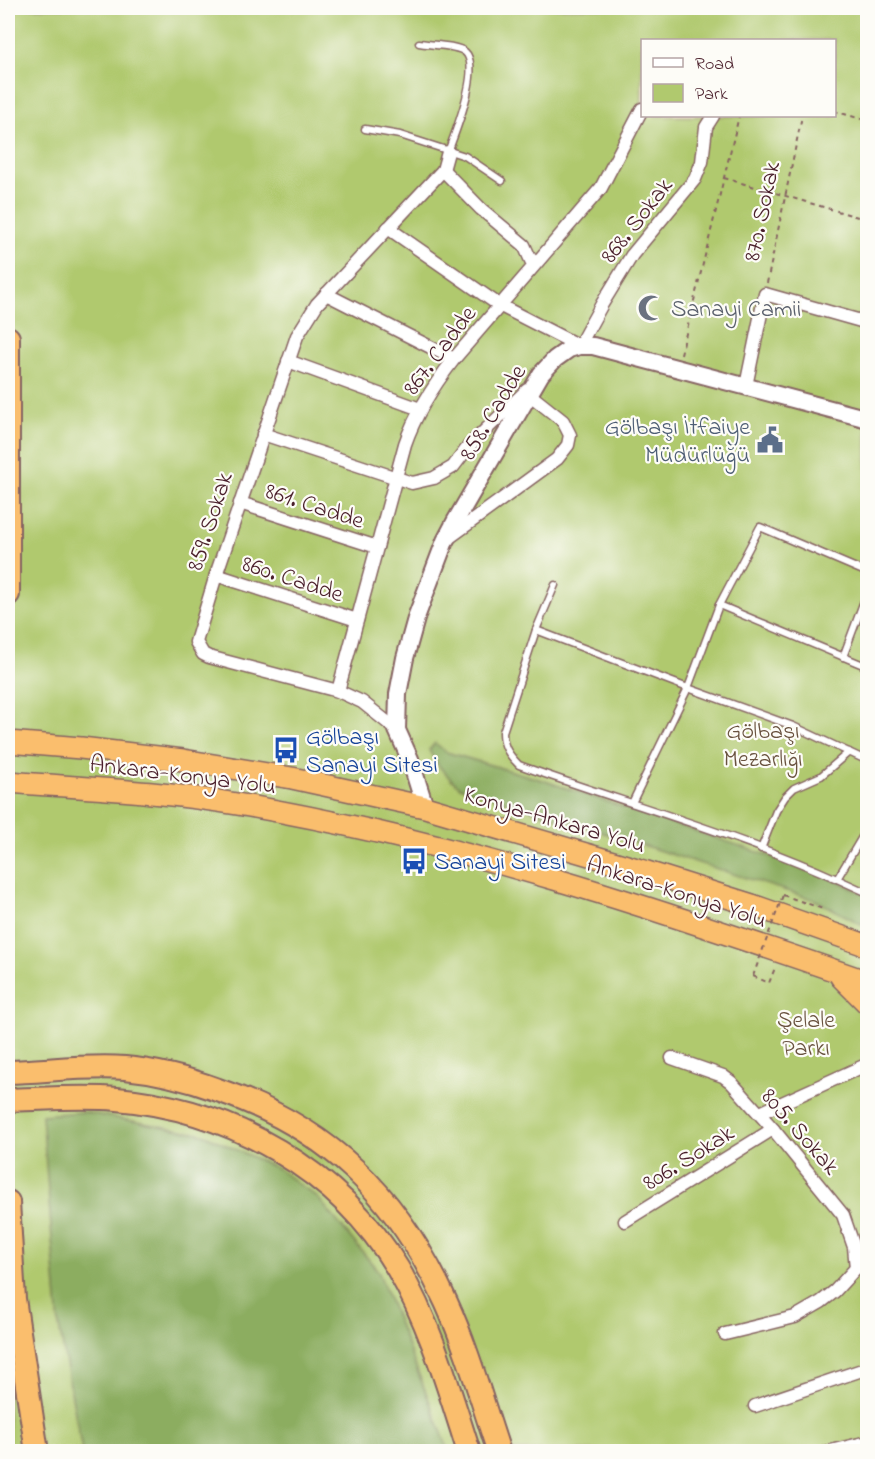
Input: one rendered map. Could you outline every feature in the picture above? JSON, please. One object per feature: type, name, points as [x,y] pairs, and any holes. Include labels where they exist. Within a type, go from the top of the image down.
[{"type":"highway","points":[[8,338],[8,594]]},
{"type":"highway","name":"Konya-Ankara Yolu","points":[[8,742],[81,748],[194,762],[292,778],[425,807],[655,874],[752,905],[867,946]]},
{"type":"highway","name":"Ankara-Konya Yolu","points":[[8,782],[164,793],[331,822],[429,844],[532,871],[867,982]]},
{"type":"highway","points":[[834,970],[867,1004]]},
{"type":"highway","points":[[8,1072],[125,1068],[169,1075],[238,1096],[274,1112],[330,1148],[355,1169],[405,1226],[446,1303],[499,1452]]},
{"type":"highway","points":[[8,1100],[116,1098],[167,1106],[212,1118],[282,1152],[336,1193],[367,1225],[398,1270],[419,1313],[447,1384],[470,1452]]},
{"type":"highway","points":[[8,1202],[14,1299],[37,1452]]},
{"type":"highway","points":[[14,1299],[32,1358],[51,1452]]},
{"type":"street","name":"867. Cadde","points":[[338,691],[410,429],[420,409],[435,383],[454,359],[600,188],[641,111]]},
{"type":"street","name":"868. Sokak","points":[[579,346],[632,255],[695,179],[702,162],[706,128],[712,117]]},
{"type":"street","points":[[448,152],[443,170],[482,209],[524,244],[533,266]]},
{"type":"street","name":"859. Sokak","points":[[425,807],[410,759],[397,730],[362,702],[338,691],[203,654],[196,642],[263,434],[302,326],[326,294],[443,170]]},
{"type":"street","points":[[388,228],[500,305],[579,346],[593,345],[867,419]]},
{"type":"street","points":[[326,294],[454,359]]},
{"type":"street","points":[[765,294],[867,323]]},
{"type":"street","name":"870. Sokak","points":[[746,386],[765,294]]},
{"type":"street","name":"858. Cadde","points":[[397,730],[397,711],[405,658],[417,615],[445,541],[533,387],[555,359],[569,349],[579,346]]},
{"type":"street","points":[[288,361],[420,409]]},
{"type":"street","points":[[263,434],[412,483],[435,478],[453,467],[470,447],[533,387],[563,421],[570,435],[568,445],[557,459],[541,472],[445,541]]},
{"type":"street","name":"861. Cadde","points":[[240,503],[377,547]]},
{"type":"street","name":"860. Cadde","points":[[216,575],[357,620]]},
{"type":"street","name":"805. Sokak","points":[[672,1058],[723,1076],[760,1113],[843,1215],[862,1267]]},
{"type":"street","name":"806. Sokak","points":[[760,1113],[867,1064]]},
{"type":"street","name":"806. Sokak","points":[[625,1221],[773,1129]]},
{"type":"street","points":[[725,1334],[795,1317],[835,1291],[862,1267]]},
{"type":"street","points":[[755,1406],[867,1368]]},
{"type":"street","points":[[826,1452],[867,1442]]},
{"type":"lane","points":[[419,43],[459,49],[466,53],[470,60],[469,87],[448,152]]},
{"type":"lane","points":[[365,129],[409,138],[472,159],[502,181]]},
{"type":"lane","points":[[632,803],[688,688],[718,605],[760,527],[867,573]]},
{"type":"lane","points":[[555,585],[536,630],[503,732],[503,743],[519,765],[761,849],[867,893]]},
{"type":"lane","points":[[843,657],[867,590]]},
{"type":"lane","points":[[718,605],[867,668]]},
{"type":"lane","points":[[536,630],[793,726],[867,761]]},
{"type":"lane","points":[[761,849],[776,811],[785,797],[794,788],[821,776],[849,752]]},
{"type":"lane","points":[[837,879],[867,827]]},
{"type":"path","points":[[836,112],[867,121]]},
{"type":"path","points":[[681,354],[739,117]]},
{"type":"path","name":"870. Sokak","points":[[765,294],[802,117]]},
{"type":"path","points":[[724,178],[867,220]]},
{"type":"path","points":[[780,952],[770,982],[753,976],[783,895],[823,909]]},
{"type":"green space","points":[[8,8],[867,8],[867,1451],[8,1451]]},
{"type":"green space","points":[[435,743],[446,752],[542,780],[818,872],[867,895],[867,927],[815,900],[460,787],[442,770],[429,750]]},
{"type":"green space","points":[[84,1112],[203,1134],[278,1169],[318,1198],[378,1271],[449,1451],[82,1451],[59,1326],[42,1115]]},
{"type":"place","name":"Sanayi Camii","points":[[651,308]]},
{"type":"place","name":"Gölbaşı İtfaiye Müdürlüğü","points":[[770,440]]},
{"type":"place","name":"Gölbaşı Sanayi Sitesi","points":[[286,750]]},
{"type":"place","name":"Sanayi Sitesi","points":[[414,861]]},
{"type":"park label","name":"Gölbaşı Mezarlığı","points":[[763,744]]},
{"type":"park label","name":"Şelale Parkı","points":[[806,1033]]}]
